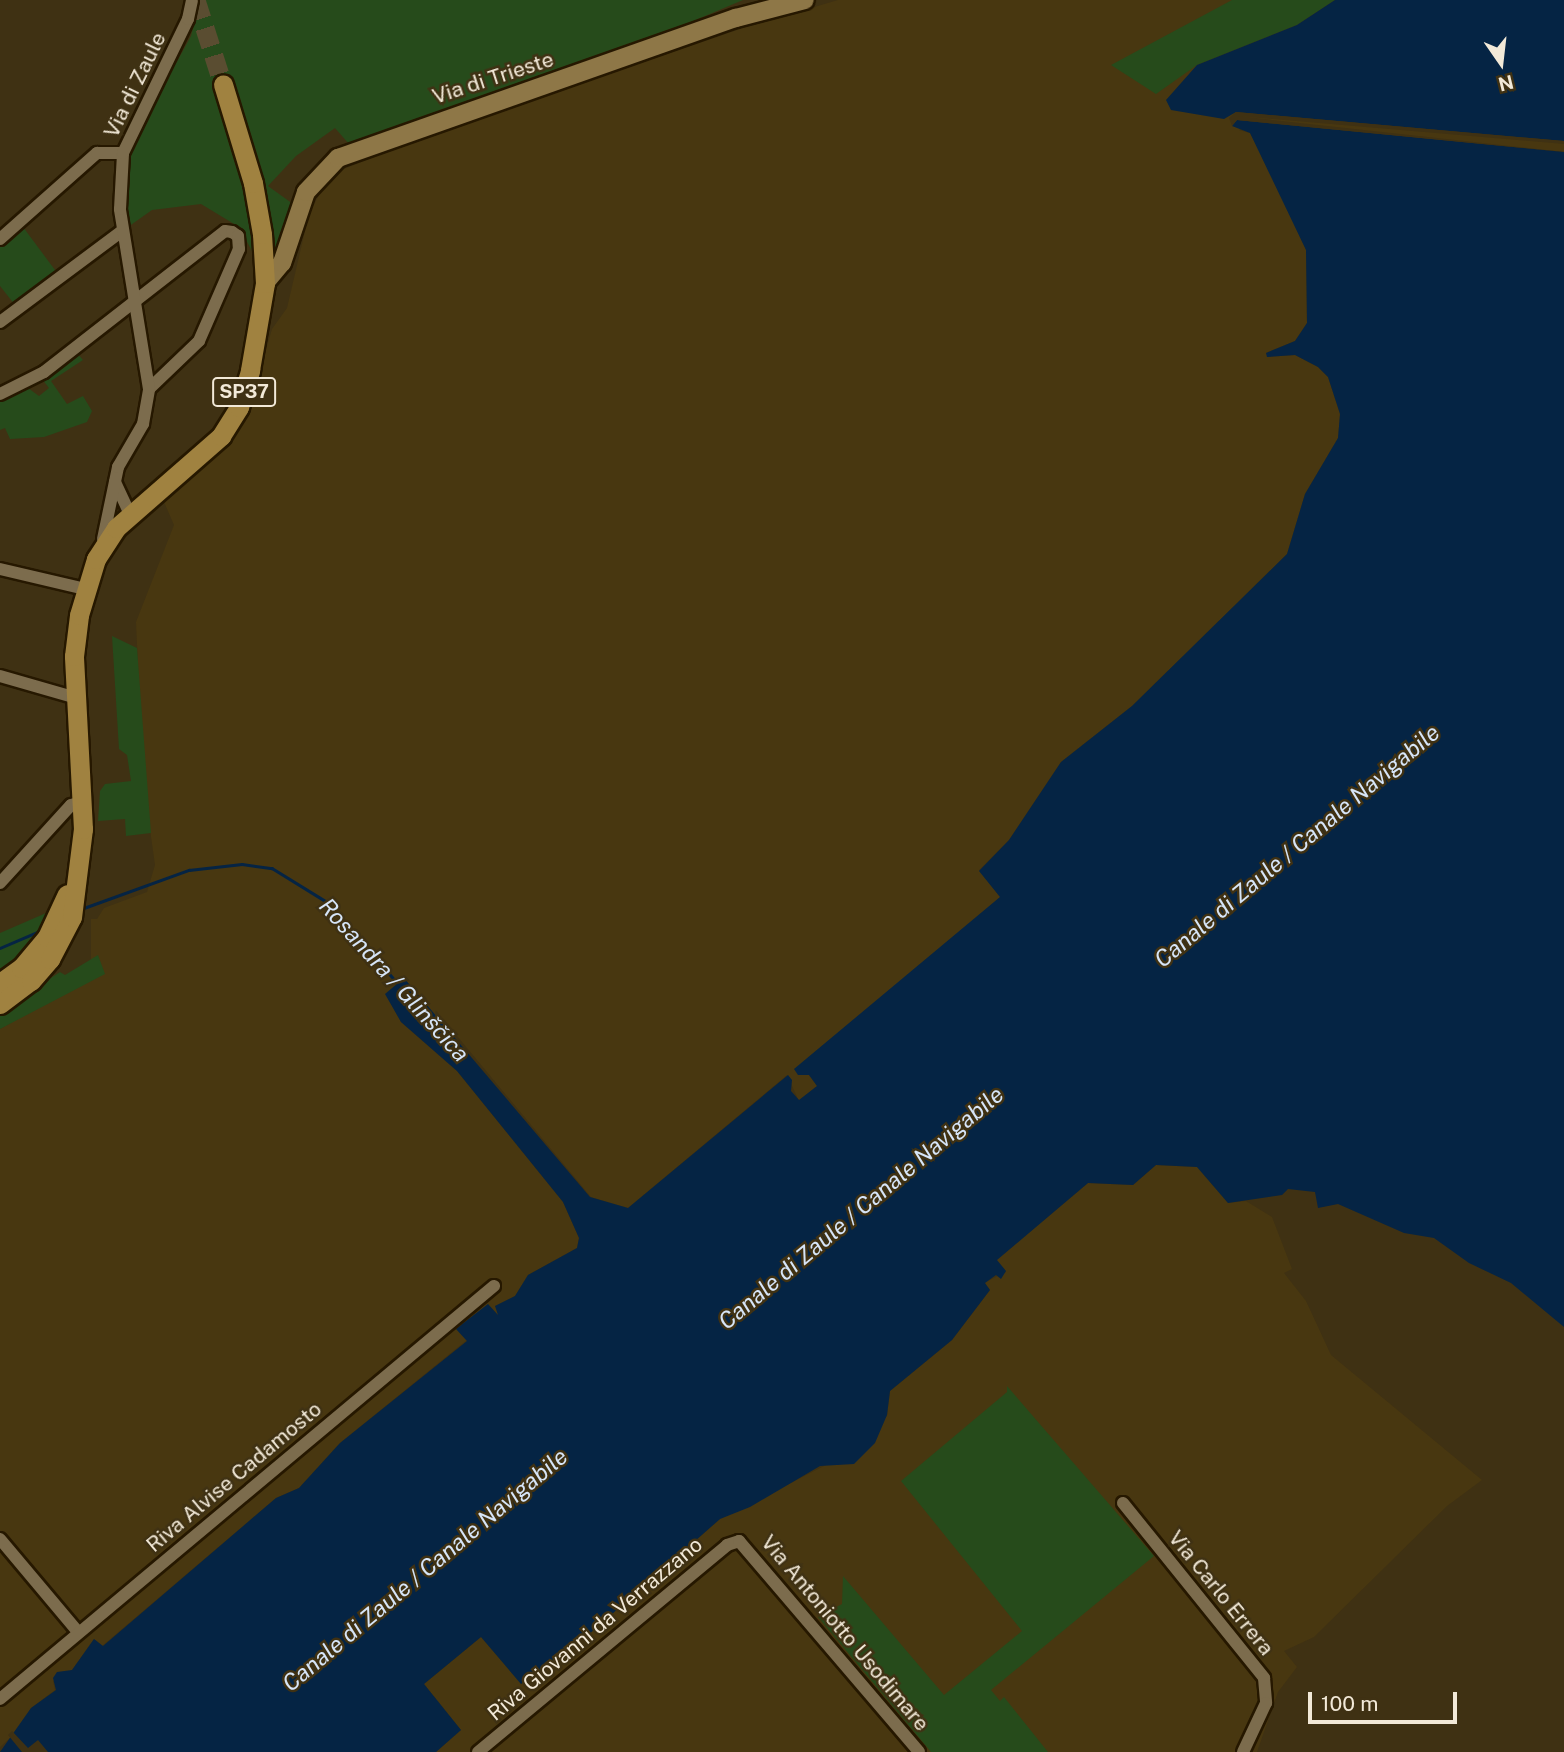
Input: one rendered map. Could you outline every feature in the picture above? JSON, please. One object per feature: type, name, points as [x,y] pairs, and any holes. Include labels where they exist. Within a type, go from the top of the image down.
[{"type":"main road","name":"SP37","points":[[0,1004],[32,981],[50,959],[72,917],[82,850],[82,802],[73,697],[74,656],[85,589],[103,543],[130,514],[231,423],[250,370],[265,284],[258,208],[223,84]]},
{"type":"main road","name":"SP37","points":[[0,983],[20,968],[54,926],[82,850]]},
{"type":"street","name":"Via di Zaule","points":[[103,543],[115,482],[142,424],[149,389],[137,300],[122,231],[119,187],[123,153],[188,19],[192,0]]},
{"type":"street","points":[[737,18],[776,0]]},
{"type":"street","name":"Via di Trieste","points":[[265,284],[282,262],[306,192],[338,158],[737,18],[805,0]]},
{"type":"street","name":"Via di Zaule","points":[[0,239],[97,153],[123,153]]},
{"type":"street","points":[[0,322],[122,231]]},
{"type":"street","points":[[0,394],[25,386],[225,231],[238,236],[239,248],[199,341],[149,389]]},
{"type":"street","points":[[115,482],[130,514]]},
{"type":"street","points":[[0,569],[85,589]]},
{"type":"street","points":[[0,676],[73,697]]},
{"type":"street","points":[[0,883],[71,805],[82,802]]},
{"type":"street","name":"Riva Alvise Cadamosto","points":[[0,1699],[494,1286]]},
{"type":"street","name":"Via Carlo Errera","points":[[1123,1503],[1264,1678],[1266,1703],[1243,1752]]},
{"type":"street","points":[[0,1539],[78,1632]]},
{"type":"street","name":"Riva Giovanni da Verrazzano","points":[[478,1752],[727,1545],[739,1541]]},
{"type":"street","name":"Via Antoniotto Usodimare","points":[[739,1541],[919,1752]]},
{"type":"shaded area","points":[[838,0],[1335,0],[1297,25],[1236,112],[1564,141],[1564,152],[1250,122],[1239,130],[1250,133],[1266,160],[1306,250],[1307,323],[1295,341],[1266,353],[1268,357],[1295,355],[1318,367],[1328,377],[1340,414],[1338,438],[1305,494],[1287,554],[1132,706],[1061,762],[1009,840],[979,870],[1000,897],[809,1075],[817,1086],[799,1101],[787,1075],[628,1208],[591,1197],[452,1030],[386,994],[401,1022],[457,1071],[563,1202],[579,1238],[577,1248],[528,1275],[515,1296],[495,1306],[500,1313],[340,1443],[299,1488],[276,1498],[102,1646],[94,1639],[72,1670],[53,1681],[55,1690],[31,1708],[20,1729],[0,1747],[0,1029],[64,992],[91,962],[91,919],[97,919],[104,908],[147,892],[155,865],[143,780],[136,622],[174,525],[164,502],[222,451],[245,422],[272,329],[287,308],[309,214],[325,184],[339,171],[426,136],[740,29]]},
{"type":"shaded area","points":[[1156,1165],[1197,1167],[1228,1203],[1246,1201],[1272,1217],[1292,1269],[1284,1273],[1306,1301],[1331,1355],[1482,1480],[1447,1506],[1314,1637],[1284,1651],[1297,1667],[1278,1692],[1257,1752],[436,1752],[461,1730],[424,1684],[481,1637],[521,1684],[587,1636],[720,1519],[830,1463],[887,1416],[890,1391],[952,1340],[990,1290],[984,1283],[1006,1272],[996,1260],[1088,1183],[1133,1185]]},
{"type":"green space","points":[[200,0],[743,0],[660,35],[349,144],[335,128],[296,156],[268,186],[293,204],[283,245],[272,261],[235,154],[259,264],[239,227],[201,204],[152,210],[128,227],[125,172],[141,127],[191,36]]},
{"type":"green space","points":[[1232,0],[1335,0],[1297,25],[1197,65],[1156,94],[1111,65]]},
{"type":"green space","points":[[23,227],[58,274],[15,305],[0,286],[0,246]]},
{"type":"green space","points":[[77,353],[83,360],[51,381],[67,404],[83,396],[92,411],[87,422],[44,437],[10,439],[5,428],[0,430],[0,399],[28,388],[39,396],[49,388],[42,379]]},
{"type":"green space","points":[[112,636],[137,648],[151,833],[126,836],[125,819],[98,821],[100,791],[105,784],[131,781],[127,755],[119,749]]},
{"type":"green space","points":[[53,910],[39,939],[0,975],[0,933]]},
{"type":"green space","points":[[98,955],[105,974],[0,1029],[0,1011],[60,972],[65,975]]},
{"type":"green space","points":[[1007,1386],[1154,1556],[991,1690],[1000,1701],[1004,1697],[1048,1752],[931,1752],[818,1617],[842,1604],[843,1576],[944,1695],[1022,1631],[901,1481],[1007,1392]]},
{"type":"water","points":[[1335,0],[1564,0],[1564,141],[1236,112],[1224,119],[1171,110],[1166,100],[1197,65],[1297,25]]},
{"type":"water","name":"Canale di Zaule / Canale Navigabile","points":[[1237,120],[1564,152],[1564,1327],[1511,1283],[1469,1263],[1434,1238],[1404,1233],[1338,1204],[1318,1208],[1315,1192],[1288,1189],[1282,1195],[1228,1203],[1197,1167],[1156,1165],[1133,1185],[1088,1183],[997,1260],[1006,1271],[1001,1279],[996,1275],[985,1283],[990,1290],[952,1340],[890,1391],[887,1415],[875,1443],[854,1464],[820,1466],[750,1507],[720,1519],[587,1636],[521,1684],[481,1637],[424,1684],[461,1730],[436,1752],[0,1752],[31,1708],[56,1690],[53,1678],[57,1672],[72,1670],[94,1639],[103,1646],[276,1498],[299,1488],[340,1443],[467,1341],[456,1329],[488,1304],[498,1315],[495,1306],[515,1296],[528,1275],[577,1248],[579,1238],[563,1202],[457,1071],[401,1022],[385,994],[404,978],[590,1197],[628,1208],[788,1075],[792,1080],[791,1091],[799,1100],[817,1086],[809,1075],[798,1075],[794,1069],[1000,897],[979,871],[1009,840],[1061,762],[1132,706],[1287,554],[1305,494],[1338,438],[1340,414],[1328,377],[1318,367],[1295,355],[1267,357],[1266,353],[1295,341],[1307,323],[1306,250],[1250,133],[1232,126]]},
{"type":"pier","points":[[1236,112],[1564,141],[1564,144],[1237,116],[1564,152],[1237,120],[1232,126],[1229,118]]},
{"type":"pier","points":[[12,1731],[28,1748],[38,1740],[48,1752],[22,1752],[8,1735]]},
{"type":"waterway","name":"Rosandra / Glinščica","points":[[81,909],[189,870],[242,864],[272,868],[327,902],[400,986]]},
{"type":"waterway","name":"Rosandra / Glinščica","points":[[0,948],[42,930]]},
{"type":"tunnel","points":[[196,0],[223,84]]}]
